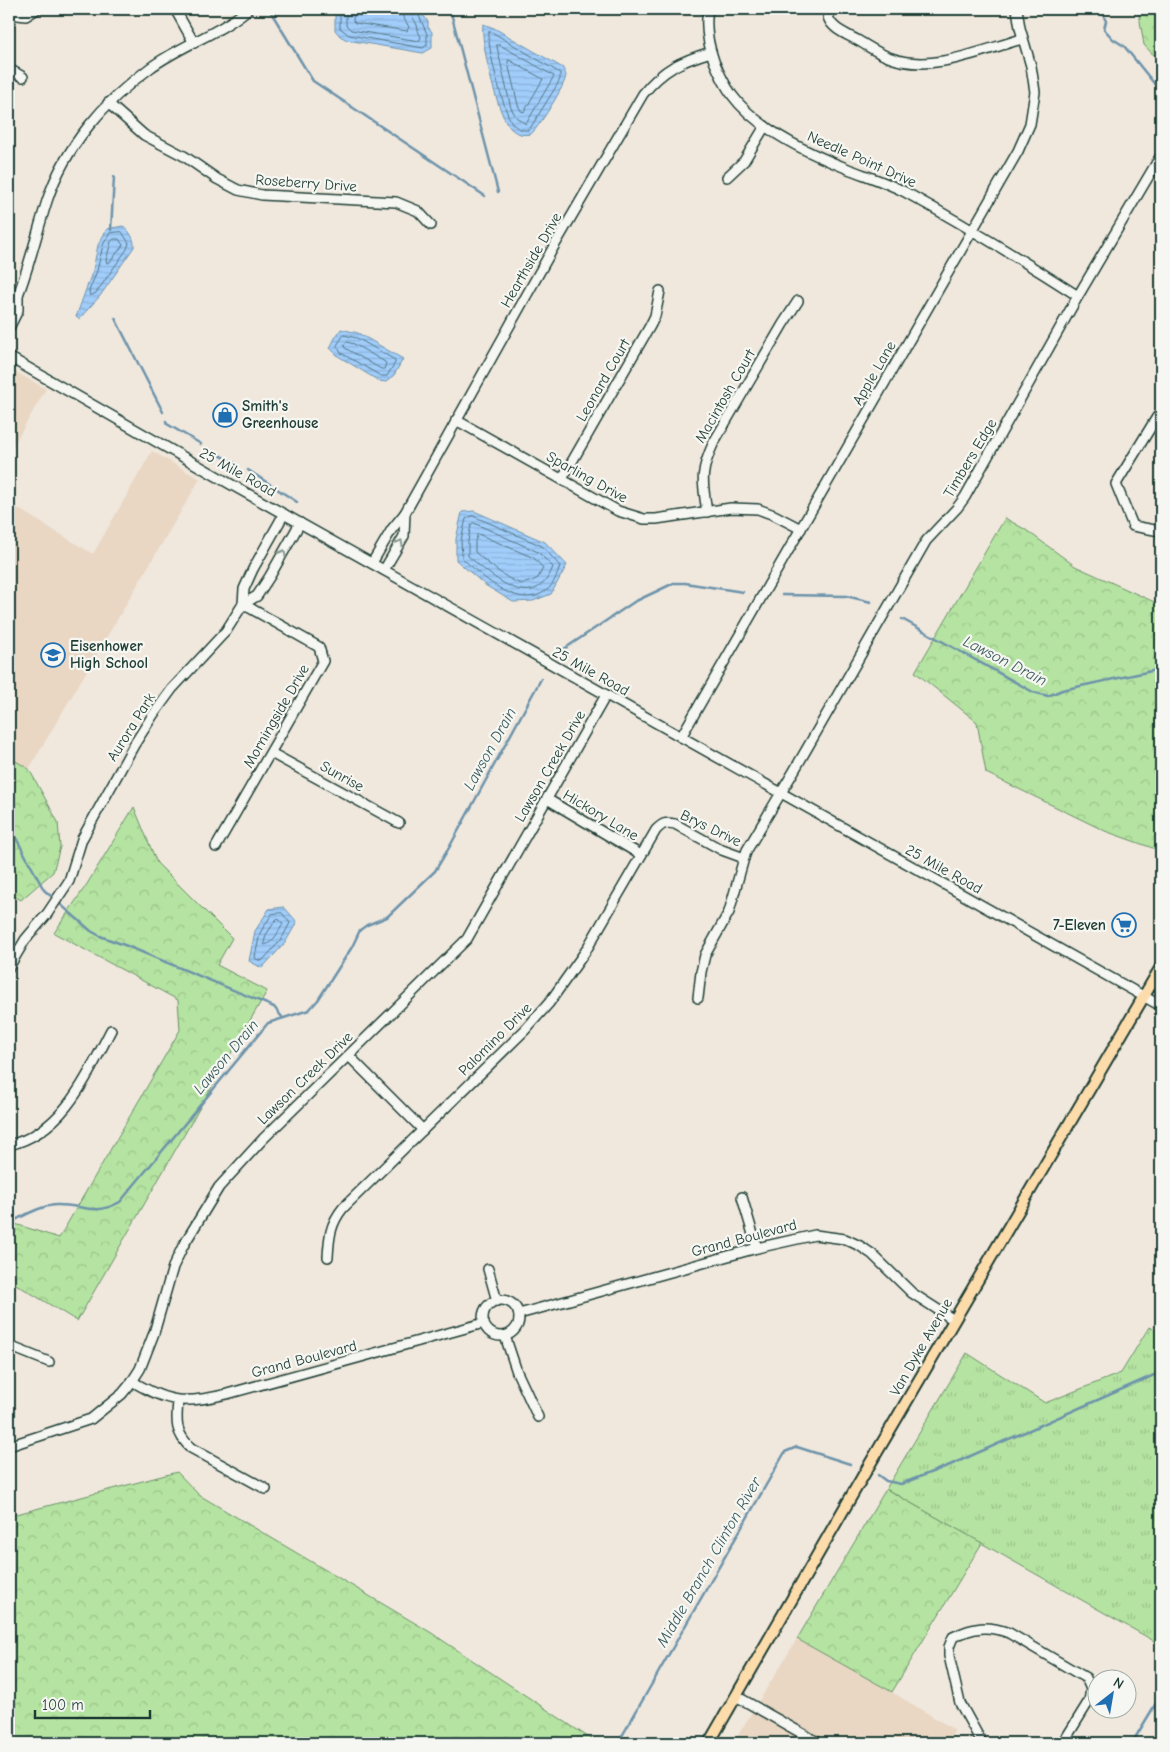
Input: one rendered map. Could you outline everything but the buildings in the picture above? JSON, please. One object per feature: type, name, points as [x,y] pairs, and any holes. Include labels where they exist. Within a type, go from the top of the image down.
[{"type":"main road","name":"Van Dyke Avenue","points":[[708,1743],[1161,967]]},
{"type":"street","points":[[11,12],[26,16],[37,9]]},
{"type":"street","points":[[175,9],[194,43]]},
{"type":"street","points":[[9,328],[18,310],[18,295],[48,199],[61,169],[90,123],[124,88],[157,63],[194,43],[248,9]]},
{"type":"street","name":"Needle Point Drive","points":[[708,9],[706,17],[708,40],[723,82],[743,108],[765,126],[826,159],[890,184],[972,230],[1078,296]]},
{"type":"street","points":[[831,9],[829,20],[835,27],[891,58],[915,63],[940,62],[1022,40]]},
{"type":"street","name":"Apple Lane","points":[[682,737],[1018,151],[1030,124],[1035,92],[1031,66],[1022,40],[1017,9]]},
{"type":"street","name":"Hearthside Drive","points":[[372,563],[392,529],[405,513],[553,248],[643,94],[654,80],[669,68],[683,61],[711,52]]},
{"type":"street","points":[[9,69],[23,77]]},
{"type":"street","name":"Roseberry Drive","points":[[108,103],[144,135],[184,156],[217,179],[238,190],[262,195],[396,202],[418,211],[431,225]]},
{"type":"street","points":[[727,177],[744,161],[765,126]]},
{"type":"street","name":"Timbers Edge","points":[[698,998],[705,955],[729,912],[744,858],[926,541],[965,497],[1078,296],[1160,157]]},
{"type":"street","name":"Leonard Court","points":[[562,480],[650,326],[655,316],[660,291]]},
{"type":"street","points":[[9,304],[18,295]]},
{"type":"street","name":"Macintosh Court","points":[[706,512],[702,482],[707,456],[778,332],[798,302]]},
{"type":"street","name":"25 Mile Road","points":[[9,357],[284,514],[1161,1006]]},
{"type":"street","points":[[1159,415],[1116,484],[1133,526],[1161,530]]},
{"type":"street","name":"Sparling Drive","points":[[456,420],[618,511],[644,519],[656,519],[742,508],[758,509],[774,515],[801,530]]},
{"type":"street","name":"Hearthside Drive","points":[[384,570],[404,536],[405,513]]},
{"type":"street","name":"Aurora Park","points":[[243,604],[244,589],[284,514]]},
{"type":"street","name":"Aurora Park","points":[[9,967],[25,940],[47,914],[69,881],[82,839],[153,716],[172,689],[226,631],[243,604],[257,596],[300,523]]},
{"type":"street","points":[[258,560],[274,568]]},
{"type":"street","name":"Morningside Drive","points":[[216,847],[323,661],[320,647],[243,604]]},
{"type":"street","name":"Lawson Creek Drive","points":[[9,1446],[91,1419],[122,1394],[140,1369],[154,1333],[173,1267],[219,1187],[263,1139],[467,939],[606,695]]},
{"type":"street","name":"Sunrise","points":[[271,753],[399,823]]},
{"type":"street","name":"Hickory Lane","points":[[547,799],[641,855]]},
{"type":"street","name":"Brys Drive","points":[[667,822],[675,824],[722,850],[744,858]]},
{"type":"street","name":"Palomino Drive","points":[[328,1257],[329,1235],[335,1217],[342,1208],[525,1030],[549,1003],[585,952],[656,830],[667,822]]},
{"type":"street","points":[[9,1145],[20,1143],[37,1134],[53,1123],[62,1113],[83,1081],[111,1030]]},
{"type":"street","points":[[349,1056],[423,1130]]},
{"type":"street","points":[[742,1197],[757,1248]]},
{"type":"street","name":"Grand Boulevard","points":[[519,1314],[757,1248],[815,1235],[845,1239],[860,1246],[872,1254],[912,1293],[954,1320]]},
{"type":"street","points":[[488,1269],[498,1300]]},
{"type":"street","points":[[498,1300],[513,1305],[519,1314],[515,1329],[510,1335],[505,1336],[492,1332],[483,1319],[486,1310],[498,1300]]},
{"type":"street","name":"Grand Boulevard","points":[[132,1381],[164,1398],[178,1401],[193,1401],[227,1394],[484,1323]]},
{"type":"street","points":[[505,1336],[517,1372],[538,1417]]},
{"type":"street","points":[[9,1346],[49,1362]]},
{"type":"street","points":[[178,1401],[177,1427],[182,1440],[191,1448],[266,1488]]},
{"type":"street","points":[[982,1743],[960,1703],[949,1647],[953,1638],[980,1627],[996,1628],[1003,1631],[1086,1678],[1091,1689],[1089,1701],[1063,1743]]},
{"type":"street","points":[[736,1696],[818,1743]]},
{"type":"shaded area","points":[[9,368],[46,389],[9,453]]},
{"type":"shaded area","name":"Eisenhower High School","points":[[152,451],[200,479],[29,769],[9,757],[9,503],[93,554]]},
{"type":"shaded area","points":[[797,1639],[955,1730],[947,1743],[733,1743]]},
{"type":"green space","points":[[1138,9],[1161,9],[1161,63],[1144,45]]},
{"type":"green space","points":[[1005,518],[1026,530],[1075,566],[1161,605],[1161,851],[1105,831],[986,773],[977,722],[915,672]]},
{"type":"green space","points":[[9,757],[29,769],[58,822],[60,847],[53,872],[21,900],[9,893]]},
{"type":"green space","points":[[134,807],[157,863],[232,938],[217,965],[267,991],[77,1321],[9,1280],[9,1222],[59,1238],[180,1030],[178,1000],[54,933],[87,884]]},
{"type":"green space","points":[[1149,1327],[1161,1333],[1161,1645],[886,1489],[967,1353],[1045,1403],[1121,1373]]},
{"type":"green space","points":[[177,1472],[199,1495],[430,1632],[597,1743],[9,1743],[9,1516]]},
{"type":"green space","points":[[886,1489],[982,1543],[892,1692],[797,1639]]},
{"type":"water","points":[[335,9],[419,9],[432,32],[432,48],[423,53],[347,40],[335,30]]},
{"type":"water","points":[[483,24],[494,28],[563,68],[565,72],[566,78],[560,90],[531,134],[521,134],[510,128],[499,106],[484,45]]},
{"type":"water","points":[[123,226],[132,236],[134,247],[100,296],[79,319],[76,317],[93,270],[98,245],[107,229]]},
{"type":"water","points":[[341,329],[358,333],[403,359],[394,375],[386,382],[379,381],[338,356],[330,348]]},
{"type":"water","points":[[474,511],[545,542],[567,565],[551,594],[533,601],[513,602],[485,585],[456,560],[456,539],[462,512]]},
{"type":"water","points":[[284,907],[297,922],[285,943],[262,968],[249,961],[255,931],[269,909]]},
{"type":"waterway","points":[[269,9],[313,81],[485,196]]},
{"type":"waterway","points":[[450,9],[498,192]]},
{"type":"waterway","points":[[1095,9],[1102,13],[1106,21],[1104,29],[1113,39],[1124,46],[1161,92]]},
{"type":"waterway","points":[[9,112],[13,116]]},
{"type":"waterway","points":[[111,230],[114,177]]},
{"type":"waterway","points":[[115,318],[163,412]]},
{"type":"waterway","points":[[166,421],[167,424],[201,444]]},
{"type":"waterway","points":[[212,451],[236,464]]},
{"type":"waterway","points":[[248,470],[297,502]]},
{"type":"waterway","name":"Lawson Drain","points":[[564,649],[634,602],[674,583],[743,592]]},
{"type":"waterway","name":"Lawson Drain","points":[[782,595],[846,596],[871,602]]},
{"type":"waterway","name":"Lawson Drain","points":[[902,619],[1033,692],[1048,696],[1062,690],[1161,669]]},
{"type":"waterway","name":"Lawson Drain","points":[[9,1223],[44,1207],[65,1205],[88,1209],[102,1209],[120,1202],[268,1023],[309,1010],[318,1000],[352,947],[360,930],[387,917],[435,871],[541,679]]},
{"type":"waterway","points":[[9,825],[44,890],[91,931],[274,1007],[282,1017]]},
{"type":"waterway","name":"Middle Branch Clinton River","points":[[878,1475],[886,1481],[901,1484],[950,1465],[1161,1372]]},
{"type":"waterway","name":"Middle Branch Clinton River","points":[[618,1743],[785,1452],[797,1447],[850,1464]]},
{"type":"waterway","points":[[1132,1743],[1161,1695]]},
{"type":"place","name":"Smith's Greenhouse","points":[[225,415]]},
{"type":"place","name":"Eisenhower High School","points":[[53,655]]},
{"type":"place","name":"7-Eleven","points":[[1124,925]]}]
